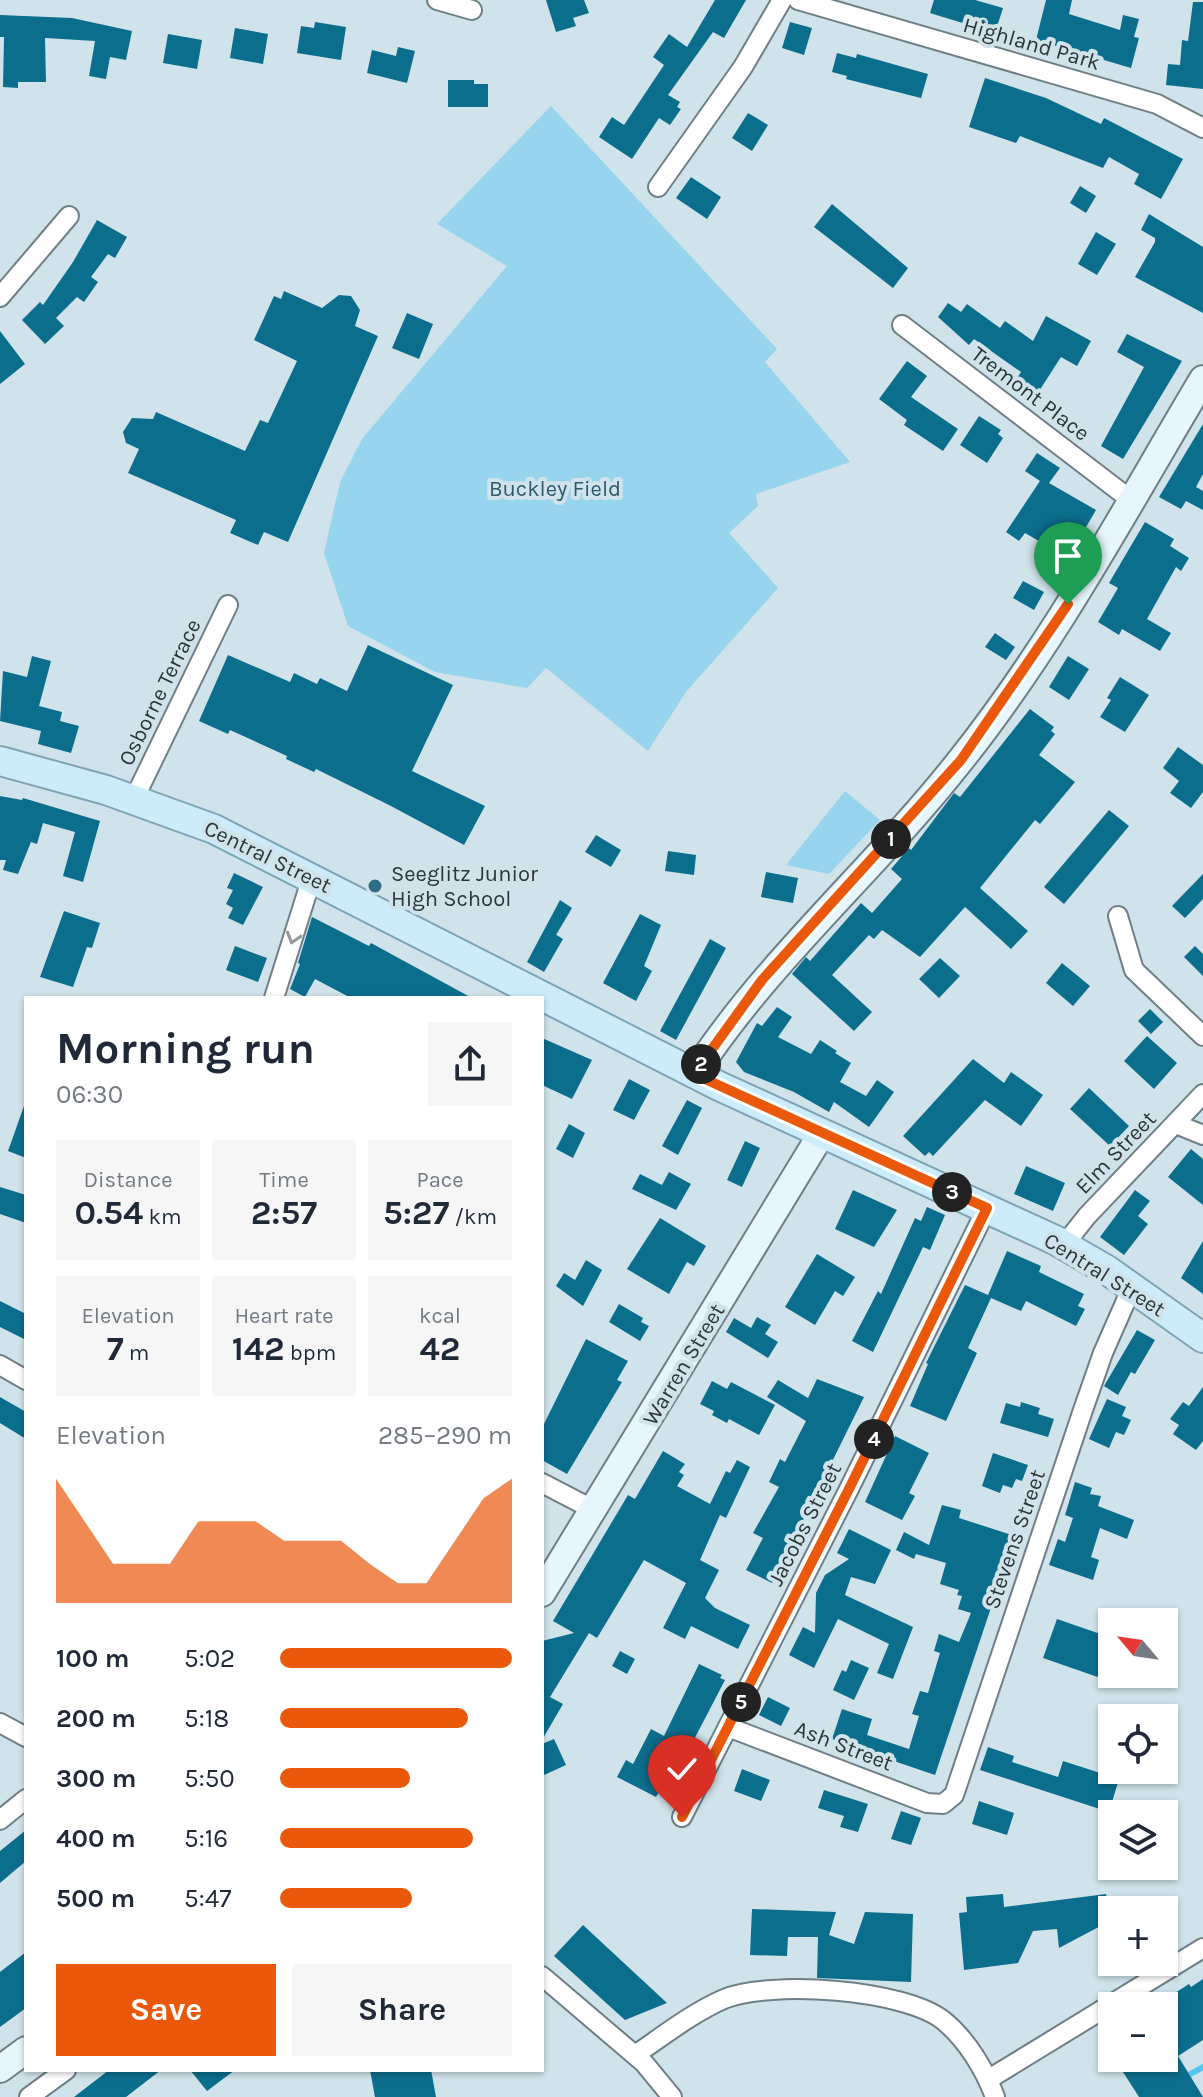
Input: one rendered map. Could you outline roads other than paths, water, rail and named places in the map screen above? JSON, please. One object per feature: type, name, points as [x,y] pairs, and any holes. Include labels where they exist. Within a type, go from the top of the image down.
[{"type":"main road","name":"Central Street","points":[[0,761],[134,799],[214,829],[543,996]]},
{"type":"main road","name":"Central Street","points":[[544,997],[694,1074],[1064,1245],[1132,1287],[1203,1338]]},
{"type":"street","points":[[437,0],[472,10]]},
{"type":"street","points":[[658,187],[743,67],[782,0]]},
{"type":"street","name":"Highland Park","points":[[798,0],[1157,104],[1203,128]]},
{"type":"street","points":[[0,297],[43,251],[69,216]]},
{"type":"street","name":"Tremont Place","points":[[902,325],[1131,500]]},
{"type":"street","points":[[694,1074],[762,980],[933,795],[974,743],[1068,604],[1203,379]]},
{"type":"street","name":"Osborne Terrace","points":[[134,799],[228,605]]},
{"type":"street","points":[[275,996],[312,877]]},
{"type":"street","points":[[1118,916],[1134,970],[1203,1036]]},
{"type":"street","name":"Elm Street","points":[[1064,1245],[1087,1216],[1203,1094]]},
{"type":"street","points":[[1176,1124],[1203,1135]]},
{"type":"street","name":"Warren Street","points":[[544,1590],[822,1133]]},
{"type":"street","name":"Jacobs Street","points":[[682,1817],[987,1208]]},
{"type":"street","name":"Stevens Street","points":[[943,1804],[954,1795],[1083,1410],[1103,1353],[1132,1287]]},
{"type":"street","points":[[0,1365],[24,1379]]},
{"type":"street","points":[[544,1484],[594,1510]]},
{"type":"street","points":[[0,1723],[24,1736]]},
{"type":"street","name":"Ash Street","points":[[728,1727],[927,1803],[943,1804]]},
{"type":"street","points":[[0,1820],[24,1801]]},
{"type":"street","points":[[635,2055],[725,1999],[750,1992],[790,1989],[845,1992],[898,2001],[924,2009],[943,2020],[961,2037],[992,2088],[1203,1948]]},
{"type":"street","points":[[544,1978],[635,2055],[672,2097]]},
{"type":"street","points":[[0,2069],[24,2051]]},
{"type":"street","points":[[29,2097],[63,2072]]},
{"type":"waterway","points":[[1185,2077],[1203,2067]]},
{"type":"place","name":"Seeglitz Junior High School","points":[[375,886]]},
{"type":"park label","name":"Buckley Field","points":[[555,488]]}]
